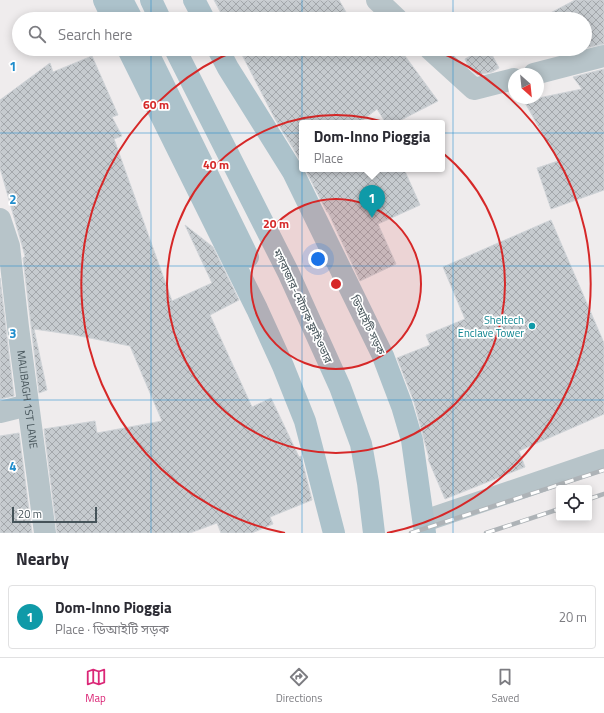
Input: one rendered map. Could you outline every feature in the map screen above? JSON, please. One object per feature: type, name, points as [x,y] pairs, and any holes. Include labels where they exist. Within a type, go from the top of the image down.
[{"type":"main road","points":[[104,0],[110,12]]},
{"type":"main road","points":[[122,0],[128,12]]},
{"type":"main road","points":[[150,0],[156,12]]},
{"type":"main road","points":[[194,0],[200,12]]},
{"type":"main road","points":[[131,56],[257,309],[283,366],[305,421],[334,533]]},
{"type":"main road","points":[[149,56],[272,307],[298,366],[326,452],[335,491],[342,533]]},
{"type":"main road","name":"মগবাজার-মৌচাক ফ্লাইওভার","points":[[179,56],[288,272],[340,387],[361,444],[368,483],[374,533]]},
{"type":"main road","name":"ডিআইটি সড়ক","points":[[222,56],[293,172],[383,356],[402,406],[412,440],[424,527]]},
{"type":"street","points":[[377,0],[390,12]]},
{"type":"street","points":[[438,56],[474,89],[508,80]]},
{"type":"street","points":[[544,71],[604,56]]},
{"type":"street","name":"MALIBAGH 1ST LANE","points":[[0,219],[8,246],[45,533]]},
{"type":"street","points":[[0,412],[28,404]]},
{"type":"street","points":[[424,527],[604,460]]},
{"type":"building","points":[[214,0],[339,0],[346,12],[220,12]]},
{"type":"building","points":[[575,0],[604,0],[604,44],[592,47],[592,12],[552,12]]},
{"type":"building","points":[[92,56],[118,115],[112,117],[122,136],[114,139],[172,301],[212,283],[185,225],[213,247],[239,300],[210,315],[252,407],[271,398],[299,457],[301,456],[312,500],[270,517],[273,524],[252,533],[221,533],[217,523],[190,533],[57,533],[44,429],[95,421],[97,433],[162,421],[130,346],[75,335],[34,329],[47,390],[39,393],[23,258],[25,256],[0,168],[0,100],[50,63],[53,72]]},
{"type":"building","points":[[243,56],[405,56],[438,101],[401,120],[384,120],[377,109],[363,120],[299,120],[299,158],[275,119]]},
{"type":"building","points":[[470,56],[493,56],[499,68],[492,72],[477,75],[469,68],[465,59]]},
{"type":"building","points":[[604,69],[604,190],[551,209],[537,168],[558,161],[526,104],[544,104],[544,97],[582,89],[573,77]]},
{"type":"building","points":[[307,172],[405,172],[420,205],[378,224],[396,264],[360,281]]},
{"type":"building","name":"Sheltech Enclave Tower","points":[[551,220],[604,343],[604,414],[519,451],[525,467],[445,499],[428,459],[429,458],[414,402],[397,358],[430,345],[426,335],[465,319],[443,267]]},
{"type":"building","points":[[0,278],[14,396],[0,399]]},
{"type":"building","points":[[19,433],[32,533],[0,533],[0,436]]},
{"type":"railway","points":[[411,533],[604,470]]},
{"type":"railway","points":[[592,498],[604,494]]},
{"type":"railway","points":[[486,533],[556,510]]},
{"type":"place","name":"Dom-Inno Pioggia","points":[[372,218]]},
{"type":"place","name":"Sheltech Enclave Tower","points":[[532,326]]}]
